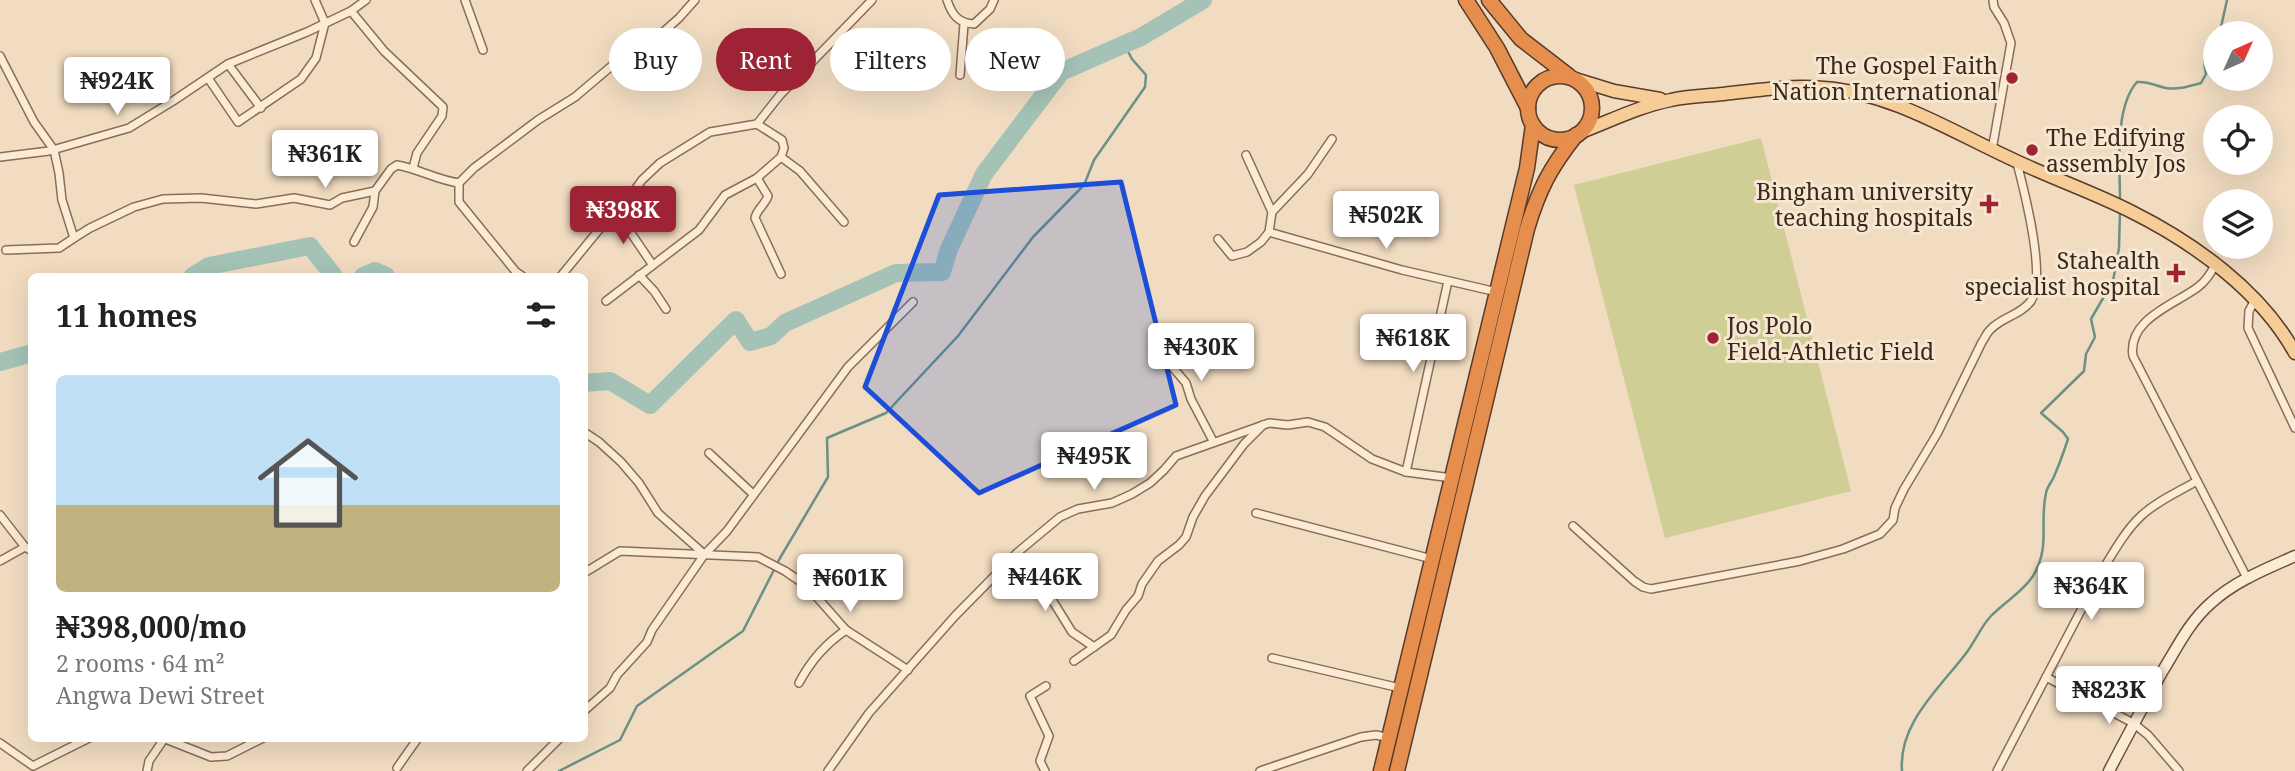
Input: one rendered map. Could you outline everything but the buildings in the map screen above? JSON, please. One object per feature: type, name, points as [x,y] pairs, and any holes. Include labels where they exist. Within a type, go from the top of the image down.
[{"type":"highway","points":[[1381,771],[1498,292],[1527,168],[1533,125],[1528,108],[1497,48],[1466,0]]},
{"type":"highway","points":[[1397,771],[1527,229],[1541,186],[1555,162],[1589,121],[1592,108],[1585,88],[1521,39],[1489,0]]},
{"type":"highway","points":[[1528,108],[1530,95],[1538,84],[1556,76],[1572,78]]},
{"type":"highway","points":[[1533,125],[1540,132],[1557,140],[1578,133]]},
{"type":"main road","points":[[1572,78],[1630,95],[1670,100]]},
{"type":"main road","points":[[1578,133],[1670,100],[1769,88],[1823,88],[1868,95],[1904,108],[2017,162],[2134,213],[2175,237],[2215,265],[2255,300],[2293,346]]},
{"type":"street","points":[[208,78],[235,120],[239,122],[301,79],[316,58],[325,23],[314,0]]},
{"type":"street","points":[[0,157],[54,149],[129,128],[228,64],[351,11],[366,0]]},
{"type":"street","points":[[465,0],[483,50]]},
{"type":"street","points":[[518,273],[459,202],[459,183],[538,120],[575,97],[621,58],[661,34],[695,0]]},
{"type":"street","points":[[757,124],[780,96],[872,0]]},
{"type":"street","points":[[947,0],[950,9],[964,24],[974,24],[990,9],[994,0]]},
{"type":"street","points":[[1992,150],[2011,43],[1993,0]]},
{"type":"street","points":[[351,11],[384,51],[443,107],[442,116],[417,153],[413,168]]},
{"type":"street","points":[[960,75],[964,24]]},
{"type":"street","points":[[0,56],[34,122],[54,149],[60,173],[62,200],[74,238]]},
{"type":"street","points":[[228,64],[261,108]]},
{"type":"street","points":[[564,273],[642,180],[683,147],[710,132],[757,124],[782,139],[784,142],[781,157],[757,178],[725,195],[699,230],[606,302]]},
{"type":"street","points":[[1272,212],[1308,174],[1332,139]]},
{"type":"street","points":[[1218,239],[1232,256],[1247,252],[1269,232],[1272,212],[1246,155]]},
{"type":"street","points":[[781,157],[800,171],[844,222]]},
{"type":"street","points":[[1573,526],[1634,581],[1651,589],[1800,561],[1843,549],[1880,534],[1893,520],[1895,508],[1904,489],[1937,433],[1991,328],[2023,309],[2032,299],[2037,278],[2030,213],[2017,162]]},
{"type":"street","points":[[354,242],[373,207],[375,191],[397,165],[459,183]]},
{"type":"street","points":[[757,178],[768,196],[755,218],[782,274]]},
{"type":"street","points":[[6,250],[59,248],[134,207],[163,199],[201,198],[256,204],[294,198],[330,205],[342,198],[375,191]]},
{"type":"street","points":[[616,211],[652,264]]},
{"type":"street","points":[[1269,232],[1498,292]]},
{"type":"street","points":[[2215,265],[2198,288],[2165,307],[2143,326],[2132,350],[2247,578]]},
{"type":"street","points":[[639,275],[666,309]]},
{"type":"street","points":[[1406,472],[1448,281]]},
{"type":"street","points":[[2255,300],[2249,311],[2248,328],[2295,428]]},
{"type":"street","points":[[588,707],[610,688],[617,675],[647,642],[652,630],[704,555],[727,531],[848,367],[913,302]]},
{"type":"street","points":[[1157,342],[1164,356],[1186,383],[1191,399],[1213,442]]},
{"type":"street","points":[[828,771],[861,724],[947,624],[1016,554],[1060,517],[1078,509],[1112,503],[1132,494],[1164,470],[1175,456],[1263,425],[1308,422],[1325,427],[1372,460],[1406,472],[1452,479]]},
{"type":"street","points":[[1074,661],[1111,635],[1158,561],[1186,537],[1192,517],[1205,496],[1244,444],[1263,425]]},
{"type":"street","points":[[588,435],[621,462],[657,513],[704,555]]},
{"type":"street","points":[[709,453],[753,494]]},
{"type":"street","points":[[1997,771],[2100,574],[2131,527],[2154,506],[2197,481]]},
{"type":"street","points":[[1256,513],[1433,559]]},
{"type":"street","points":[[0,514],[28,549],[0,561]]},
{"type":"street","points":[[588,571],[620,551],[758,558],[769,561],[807,586],[846,630],[908,670]]},
{"type":"street","points":[[1016,554],[1030,566],[1072,632],[1094,647]]},
{"type":"street","points":[[2109,771],[2133,723],[2199,614],[2247,578],[2295,556]]},
{"type":"street","points":[[800,683],[821,649],[846,630]]},
{"type":"street","points":[[1272,659],[1400,688]]},
{"type":"street","points":[[2046,677],[2133,723],[2148,735],[2179,771]]},
{"type":"street","points":[[1045,771],[1040,761],[1049,736],[1030,696],[1046,686]]},
{"type":"street","points":[[1260,771],[1361,737],[1376,735],[1405,741]]},
{"type":"street","points":[[0,743],[33,766],[81,742]]},
{"type":"street","points":[[147,771],[149,761],[161,742]]},
{"type":"street","points":[[171,742],[211,757],[227,756],[256,742]]},
{"type":"street","points":[[397,768],[415,742]]},
{"type":"street","points":[[527,771],[556,742]]},
{"type":"highlighted area","points":[[1121,182],[1176,405],[979,493],[865,387],[939,195]]},
{"type":"shaded area","name":"Jos Polo Field-Athletic Field","points":[[1761,138],[1851,491],[1665,538],[1574,185]]},
{"type":"waterway","points":[[588,383],[610,381],[650,405],[736,320],[750,342],[771,336],[785,323],[896,273],[942,272],[949,249],[984,174],[1061,72],[1141,37],[1203,0]]},
{"type":"waterway","points":[[2222,21],[2227,0]]},
{"type":"waterway","points":[[559,771],[620,740],[637,706],[743,631],[780,558],[828,477],[827,438],[886,413],[958,336],[1033,237],[1084,185],[1094,160],[1145,87],[1146,75],[1132,59],[1124,44]]},
{"type":"waterway","points":[[2120,200],[2119,155],[2122,122],[2130,93],[2137,82],[2170,88],[2201,83],[2203,79]]},
{"type":"waterway","points":[[1902,771],[1907,737],[1923,707],[1967,652],[1987,621],[2033,576],[2042,555],[2047,490],[2068,439],[2041,413],[2084,371],[2086,354],[2095,337],[2091,319],[2113,281],[2119,248],[2120,210]]},
{"type":"waterway","points":[[198,273],[209,266],[310,246],[332,273]]},
{"type":"waterway","points":[[370,273],[379,273]]},
{"type":"waterway","points":[[0,362],[28,354]]},
{"type":"place","name":"The Gospel Faith Nation International","points":[[2012,78]]},
{"type":"place","name":"The Edifying assembly Jos","points":[[2032,150]]},
{"type":"place","name":"Bingham university teaching hospitals","points":[[1989,204]]},
{"type":"place","name":"Stahealth specialist hospital","points":[[2176,273]]},
{"type":"place","name":"Jos Polo Field-Athletic Field","points":[[1713,338]]}]
